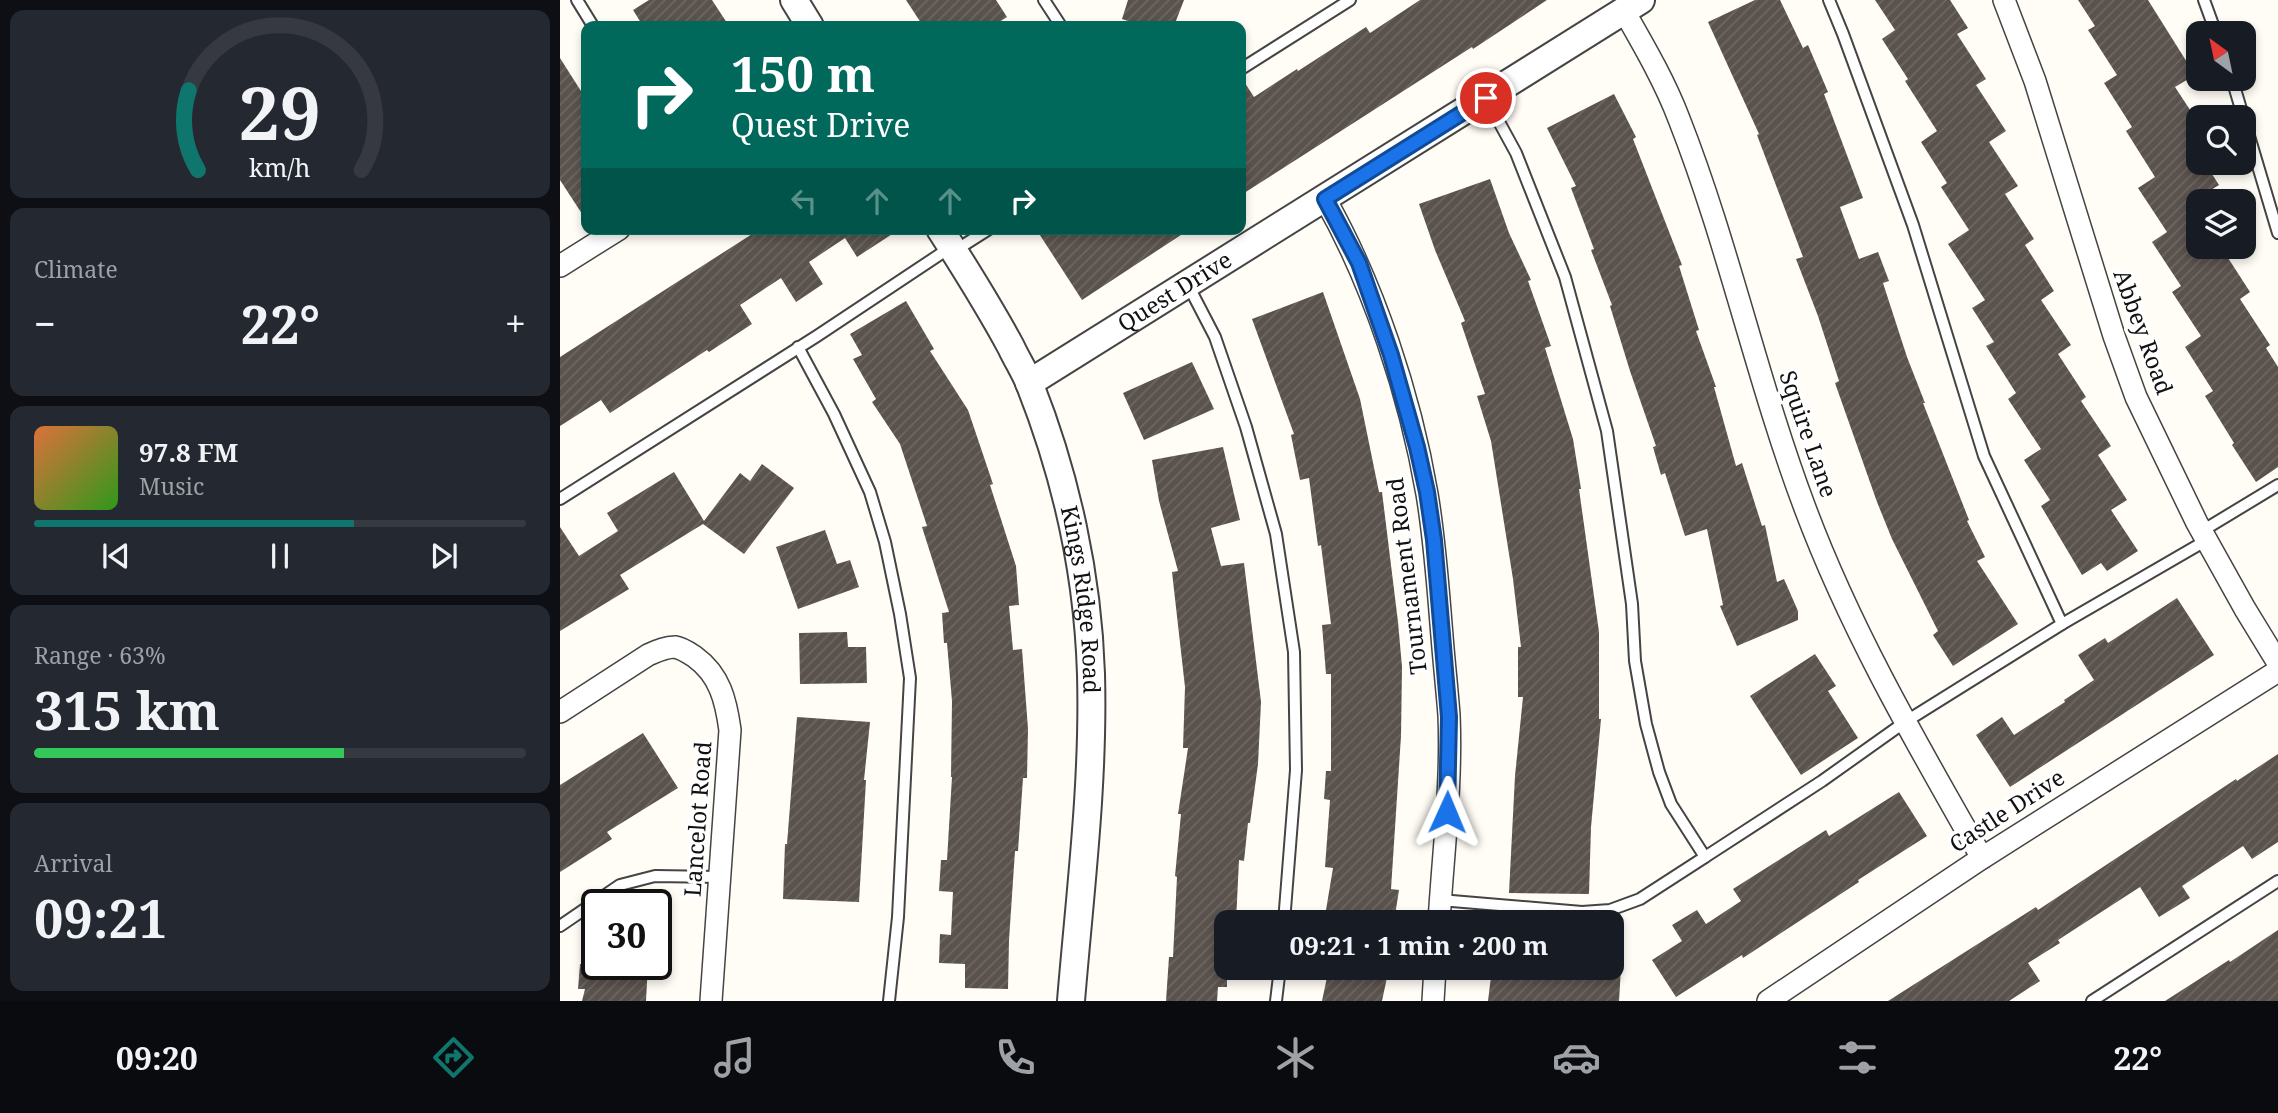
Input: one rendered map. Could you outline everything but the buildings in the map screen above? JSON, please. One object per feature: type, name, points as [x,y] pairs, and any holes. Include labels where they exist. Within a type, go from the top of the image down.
[{"type":"street","points":[[794,0],[807,21]]},
{"type":"street","name":"Abbey Road","points":[[2004,0],[2035,80],[2114,336],[2136,397],[2204,536],[2278,663]]},
{"type":"street","name":"Quest Drive","points":[[1029,383],[1632,5]]},
{"type":"street","name":"Squire Lane","points":[[1632,5],[1642,43],[1679,118],[1713,218],[1766,396],[1805,509],[1838,589],[1905,722],[1982,858]]},
{"type":"street","name":"Tournament Road","points":[[1325,199],[1359,263],[1391,355],[1427,492],[1434,540],[1449,717],[1447,812],[1439,910]]},
{"type":"street","points":[[560,266],[609,235]]},
{"type":"street","name":"Kings Ridge Road","points":[[948,242],[989,304],[1029,383],[1054,455],[1079,558],[1086,603],[1092,719],[1071,1001]]},
{"type":"street","name":"Lancelot Road","points":[[560,712],[648,655],[664,648],[677,647],[691,654],[706,665],[719,683],[727,706],[730,730],[711,1001]]},
{"type":"street","name":"Castle Drive","points":[[1768,1001],[1982,858],[2278,671]]},
{"type":"street","points":[[1433,1001],[1434,980]]},
{"type":"lane","points":[[577,0],[590,21]]},
{"type":"lane","points":[[1044,0],[1058,21]]},
{"type":"lane","points":[[1246,66],[1350,0]]},
{"type":"lane","points":[[1829,0],[1913,225],[1984,456],[2062,624]]},
{"type":"lane","points":[[2204,0],[2212,21]]},
{"type":"lane","points":[[2236,91],[2278,233]]},
{"type":"lane","points":[[1486,98],[1516,153],[1565,277],[1607,431],[1632,604],[1635,662],[1646,724],[1671,804],[1705,857]]},
{"type":"lane","points":[[560,499],[799,347],[948,242],[970,235]]},
{"type":"lane","points":[[1188,284],[1215,337],[1247,427],[1276,534],[1294,652],[1296,770],[1285,910]]},
{"type":"lane","points":[[799,347],[870,492],[885,542],[910,678],[898,917],[889,1001]]},
{"type":"lane","points":[[1440,900],[1582,912],[1610,910],[1640,899],[1822,781],[1905,722],[2204,536],[2278,485]]},
{"type":"lane","points":[[560,926],[620,885],[655,876],[720,877]]},
{"type":"lane","points":[[2092,1001],[2278,881]]},
{"type":"lane","points":[[1276,1001],[1278,980]]},
{"type":"route","points":[[1447,812],[1449,717],[1434,540],[1427,492],[1391,355],[1359,263],[1325,199],[1486,98]]}]
